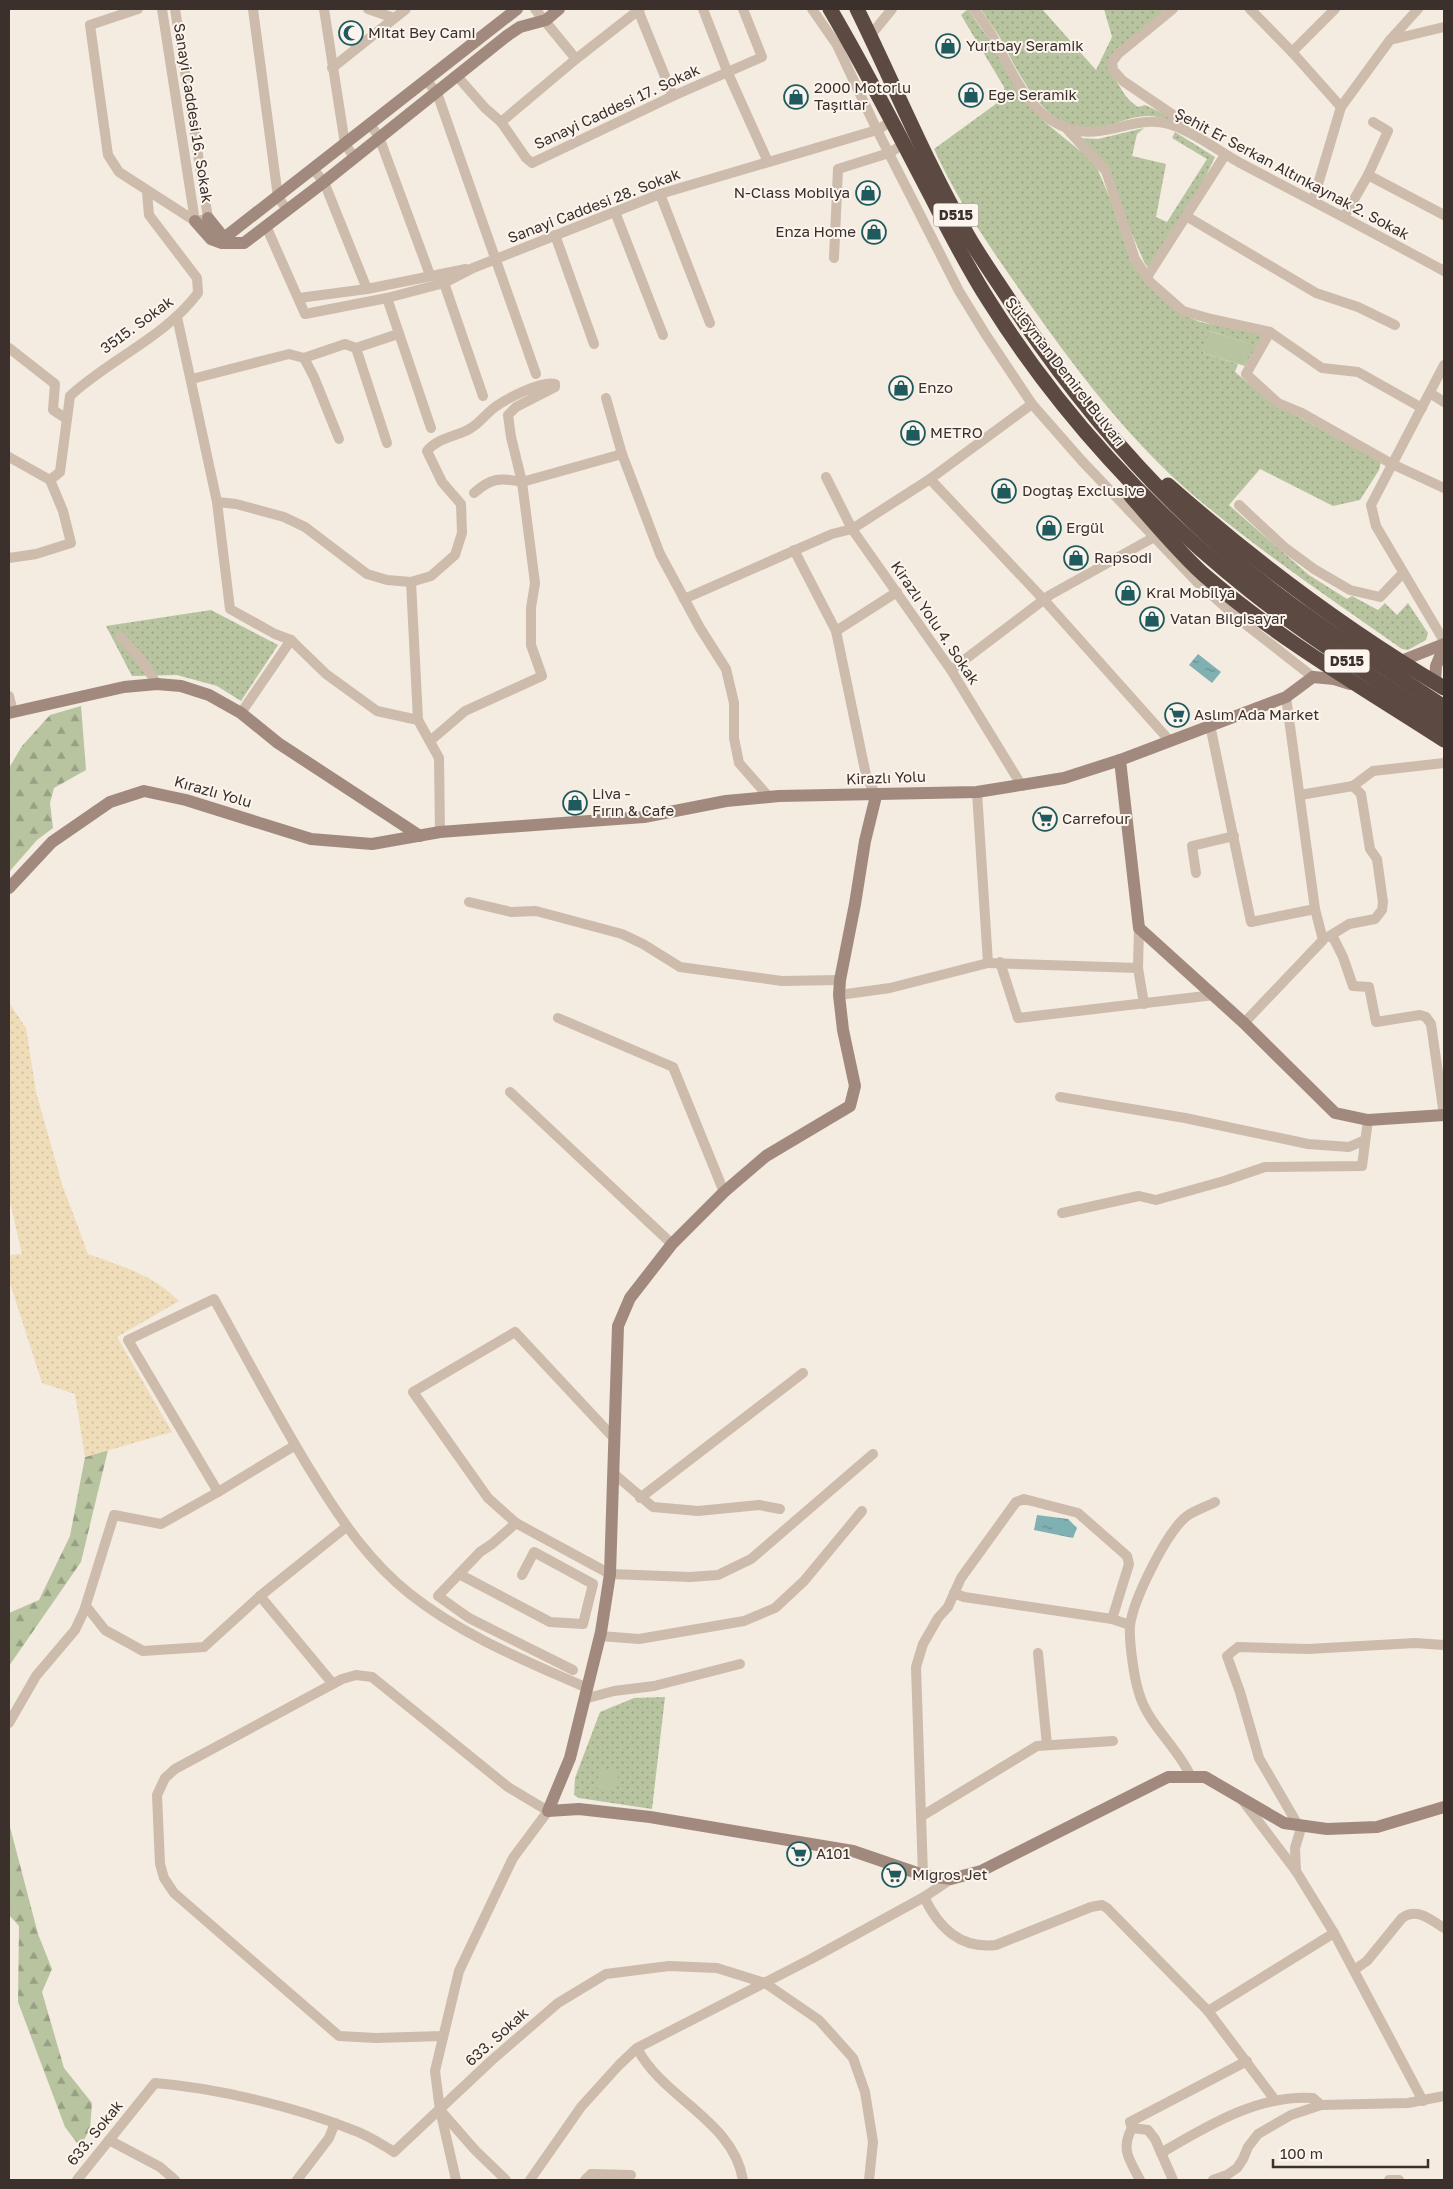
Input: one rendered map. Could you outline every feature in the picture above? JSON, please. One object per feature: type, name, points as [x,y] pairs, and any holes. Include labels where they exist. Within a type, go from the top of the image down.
[{"type":"highway","name":"Süleyman Demirel Bulvarı","points":[[830,9],[864,66],[904,144],[964,243]]},
{"type":"highway","name":"Süleyman Demirel Bulvarı","points":[[857,9],[946,197],[989,302],[1030,360],[1105,454],[1175,526],[1258,588],[1341,656],[1444,724]]},
{"type":"highway","points":[[964,243],[980,302],[1036,383],[1158,535],[1202,573],[1304,651],[1444,740]]},
{"type":"highway","points":[[964,243],[1007,285],[1053,354],[1094,406],[1161,479],[1211,523],[1269,569],[1322,608],[1440,686]]},
{"type":"highway","name":"Süleyman Demirel Bulvarı","points":[[1258,588],[1309,618],[1444,707]]},
{"type":"street","points":[[138,9],[90,25],[108,156],[119,172],[147,192],[195,221],[211,239],[222,243],[244,243],[437,93],[508,35],[520,27],[546,20],[559,9]]},
{"type":"street","name":"Sanayi Caddesi 16. Sokak","points":[[162,9],[195,221]]},
{"type":"street","name":"Sanayi Caddesi 16. Sokak","points":[[175,9],[208,218]]},
{"type":"street","points":[[253,9],[278,197],[287,210]]},
{"type":"street","points":[[324,9],[345,144],[354,157]]},
{"type":"street","points":[[368,9],[394,18]]},
{"type":"street","points":[[332,68],[406,9]]},
{"type":"street","points":[[195,221],[208,218],[224,238],[517,9]]},
{"type":"street","points":[[535,9],[546,20],[576,59]]},
{"type":"street","points":[[703,9],[727,71],[768,162]]},
{"type":"street","name":"Sanayi Caddesi 17. Sokak","points":[[501,122],[526,158],[532,163],[727,71],[762,57],[743,9]]},
{"type":"street","points":[[812,9],[837,45],[877,130],[959,291],[1032,404],[1082,461],[1158,535],[1197,582],[1234,615],[1314,677],[1334,679],[1363,688]]},
{"type":"street","points":[[870,36],[892,9]]},
{"type":"street","name":"Şehit Er Serkan Altınkaynak 2. Sokak","points":[[974,9],[991,32],[1011,71],[1032,103],[1043,114],[1067,129],[1086,133],[1115,129],[1138,122],[1162,122],[1184,130],[1225,155],[1444,271]]},
{"type":"street","points":[[1173,9],[1118,54],[1112,62],[1113,70],[1122,81],[1179,119],[1184,130]]},
{"type":"street","points":[[1250,9],[1292,52],[1341,107]]},
{"type":"street","points":[[1292,52],[1335,9]]},
{"type":"street","points":[[1313,201],[1341,107],[1390,40],[1418,9]]},
{"type":"street","points":[[457,76],[485,108],[501,122],[576,59],[639,10],[673,96]]},
{"type":"street","points":[[1390,40],[1442,27]]},
{"type":"street","points":[[426,80],[437,93],[536,374]]},
{"type":"street","name":"Sanayi Caddesi 28. Sokak","points":[[299,298],[305,314],[387,298],[444,283],[473,268],[660,194],[877,130],[892,121]]},
{"type":"street","points":[[1344,217],[1368,175],[1388,131],[1373,122]]},
{"type":"street","points":[[370,124],[379,137],[430,275]]},
{"type":"street","points":[[1067,129],[1106,171],[1135,259],[1147,277],[1183,310],[1211,319],[1270,332],[1322,368],[1358,372],[1422,408]]},
{"type":"street","points":[[834,258],[838,169],[889,153],[904,144]]},
{"type":"street","points":[[1147,277],[1225,155]]},
{"type":"street","points":[[313,169],[324,182],[367,289]]},
{"type":"street","points":[[1368,175],[1444,214]]},
{"type":"street","name":"3515. Sokak","points":[[50,480],[60,472],[70,396],[82,385],[177,317],[198,294],[197,278],[149,215],[147,192]]},
{"type":"street","points":[[660,194],[710,323]]},
{"type":"street","points":[[615,212],[663,335]]},
{"type":"street","points":[[1186,216],[1316,293],[1358,307],[1395,326]]},
{"type":"street","points":[[266,226],[299,298],[367,289],[473,268]]},
{"type":"street","points":[[555,235],[594,344]]},
{"type":"street","points":[[444,283],[482,396]]},
{"type":"street","points":[[387,298],[431,428]]},
{"type":"street","points":[[177,317],[192,379],[217,502],[222,558],[230,610],[290,640],[326,674],[377,711],[418,720]]},
{"type":"street","points":[[1270,332],[1246,374],[1278,403],[1302,413],[1392,464],[1444,488]]},
{"type":"street","points":[[192,379],[289,354],[304,358],[345,344],[356,348],[398,334]]},
{"type":"street","points":[[9,348],[55,384],[53,410],[67,419]]},
{"type":"street","points":[[356,348],[387,443]]},
{"type":"street","points":[[304,358],[314,377],[339,439]]},
{"type":"street","points":[[1440,686],[1436,666],[1444,644],[1376,526],[1371,505],[1444,365]]},
{"type":"street","points":[[217,502],[236,504],[284,517],[305,527],[367,574],[387,580],[411,582],[430,576],[455,555],[462,533],[461,504],[442,482],[427,450],[432,444],[471,428],[497,405],[517,394],[552,383],[555,384],[554,387],[516,407],[508,415],[522,482],[535,583],[531,608],[531,645],[542,676],[464,711],[430,741]]},
{"type":"street","points":[[1430,393],[1444,402]]},
{"type":"street","points":[[606,398],[622,454],[660,554],[700,628],[726,669],[734,703],[734,738],[739,763],[769,797]]},
{"type":"street","points":[[684,599],[832,534],[852,529],[930,479],[1032,404]]},
{"type":"street","points":[[474,493],[488,482],[505,478],[522,482],[622,454]]},
{"type":"street","points":[[9,457],[50,480],[63,511],[71,543],[36,554],[9,558]]},
{"type":"street","name":"Kirazlı Yolu 4. Sokak","points":[[826,477],[852,529],[951,670],[1022,786]]},
{"type":"street","points":[[930,479],[1045,601],[1169,740]]},
{"type":"street","points":[[1240,505],[1284,546],[1314,569],[1350,590],[1380,597],[1403,573]]},
{"type":"street","points":[[951,670],[1045,601],[1050,595],[1158,535]]},
{"type":"street","points":[[456,2180],[440,2110],[435,2071],[459,1971],[513,1858],[548,1811],[570,1758],[586,1693],[600,1636],[610,1574],[618,1326],[630,1298],[672,1244],[724,1192],[766,1156],[850,1106],[855,1086],[843,1030],[839,995],[840,980],[865,841],[876,796],[866,775],[836,631],[794,550]]},
{"type":"street","points":[[411,582],[418,720],[439,758],[440,832]]},
{"type":"street","points":[[836,631],[896,592]]},
{"type":"street","points":[[120,636],[140,658],[157,684]]},
{"type":"street","points":[[241,712],[290,640]]},
{"type":"street","points":[[1401,662],[1444,644]]},
{"type":"street","points":[[1304,651],[1314,662],[1314,677]]},
{"type":"street","name":"Kirazlı Yolu","points":[[440,832],[644,817],[726,801],[769,797],[876,796],[977,792],[1022,786],[1064,778],[1120,760],[1286,697],[1314,677]]},
{"type":"street","points":[[9,696],[11,712],[124,687],[157,684],[181,686],[210,694],[241,712],[278,742],[420,836]]},
{"type":"street","points":[[1139,928],[1244,1023],[1334,1113],[1368,1120],[1444,1115],[1431,1024],[1426,1017],[1420,1015],[1376,1022],[1368,987],[1353,986],[1343,957],[1327,938],[1315,909],[1286,697]]},
{"type":"street","points":[[1210,725],[1251,922],[1315,909]]},
{"type":"street","points":[[1120,760],[1139,928],[1138,968],[1144,1004]]},
{"type":"street","points":[[1300,795],[1353,786],[1372,771],[1444,763]]},
{"type":"street","points":[[1244,1023],[1327,938],[1349,924],[1375,919],[1382,910],[1383,902],[1377,860],[1370,849],[1361,794],[1353,786]]},
{"type":"street","name":"Kırazlı Yolu","points":[[9,888],[52,842],[110,802],[144,791],[186,800],[311,839],[372,844],[440,832]]},
{"type":"street","points":[[977,792],[988,963]]},
{"type":"street","points":[[1196,873],[1192,846],[1234,836]]},
{"type":"street","points":[[469,902],[511,912],[536,912],[622,934],[643,944],[680,967],[782,981],[840,980]]},
{"type":"street","points":[[1000,962],[1018,1018],[1214,995]]},
{"type":"street","points":[[839,995],[890,988],[988,963],[1138,968]]},
{"type":"street","points":[[558,1018],[673,1067],[724,1192]]},
{"type":"street","points":[[510,1092],[672,1244]]},
{"type":"street","points":[[1060,1097],[1185,1118],[1308,1144],[1348,1146],[1365,1140]]},
{"type":"street","points":[[1062,1213],[1139,1196],[1156,1200],[1224,1181],[1265,1167],[1362,1166],[1368,1120]]},
{"type":"street","points":[[218,1492],[128,1340],[214,1299],[294,1446],[346,1527],[381,1568],[410,1594],[451,1623],[586,1693],[654,1686],[740,1664]]},
{"type":"street","points":[[613,1437],[515,1332],[413,1392],[488,1498],[516,1523],[610,1574],[690,1577],[718,1575],[735,1568],[751,1559],[873,1454]]},
{"type":"street","points":[[640,1498],[804,1373]]},
{"type":"street","points":[[9,1724],[36,1676],[75,1630],[86,1606],[114,1515],[161,1524],[294,1446]]},
{"type":"street","points":[[613,1473],[653,1508],[698,1511],[759,1505],[780,1510]]},
{"type":"street","points":[[923,1875],[916,1667],[923,1644],[938,1618],[948,1607],[961,1578],[1014,1504],[1024,1499],[1078,1513],[1127,1556],[1129,1564],[1112,1619]]},
{"type":"street","points":[[1191,1777],[1185,1764],[1155,1725],[1139,1694],[1130,1644],[1130,1625],[1135,1606],[1166,1540],[1187,1516],[1215,1502]]},
{"type":"street","points":[[600,1636],[639,1639],[744,1621],[775,1608],[804,1581],[862,1511]]},
{"type":"street","points":[[516,1523],[480,1552],[438,1596],[469,1618],[573,1670]]},
{"type":"street","points":[[86,1606],[105,1630],[143,1651],[204,1647],[260,1596],[346,1527]]},
{"type":"street","points":[[459,1574],[550,1622],[583,1624],[593,1584],[534,1552],[522,1575]]},
{"type":"street","points":[[954,1594],[1112,1619],[1130,1625]]},
{"type":"street","points":[[260,1596],[333,1684]]},
{"type":"street","points":[[1296,1871],[1295,1848],[1300,1825],[1259,1758],[1240,1692],[1227,1656],[1238,1647],[1308,1649],[1415,1644],[1444,1645]]},
{"type":"street","points":[[1038,1653],[1047,1745]]},
{"type":"street","points":[[443,2036],[376,2038],[340,2036],[174,1893],[164,1878],[160,1864],[157,1795],[166,1778],[175,1768],[333,1684],[356,1675],[372,1677],[508,1787],[548,1811],[579,1809],[650,1817],[853,1851],[923,1875],[951,1879]]},
{"type":"street","points":[[922,1816],[1037,1746],[1113,1740]]},
{"type":"street","points":[[533,2179],[581,2107],[637,2048],[765,1983],[924,1896],[951,1879],[981,1870],[1168,1776],[1205,1777],[1284,1823],[1327,1829],[1377,1828],[1444,1807]]},
{"type":"street","points":[[1241,1798],[1296,1871],[1334,1933],[1423,2101]]},
{"type":"street","points":[[924,1896],[932,1914],[948,1930],[970,1945],[982,1946],[996,1944],[1074,1912],[1102,1905],[1119,1919],[1208,2011],[1275,2100]]},
{"type":"street","points":[[1354,1970],[1367,1961],[1402,1918],[1408,1914],[1421,1914],[1444,1928]]},
{"type":"street","points":[[1208,2011],[1334,1933]]},
{"type":"street","name":"633. Sokak","points":[[77,2180],[155,2083],[179,2085],[308,2114],[355,2130],[394,2152],[492,2060],[558,2003],[606,1974],[669,1966],[717,1968],[765,1983],[819,2020],[853,2058],[865,2092],[873,2142],[870,2180]]},
{"type":"street","points":[[637,2048],[642,2059],[659,2079],[721,2134],[740,2166],[743,2180]]},
{"type":"street","points":[[1132,2128],[1129,2124],[1131,2120],[1247,2061]]},
{"type":"street","points":[[1213,2180],[1227,2175],[1236,2168],[1258,2134],[1292,2115],[1321,2105],[1408,2103],[1444,2096]]},
{"type":"street","points":[[1161,2153],[1220,2121],[1275,2100],[1313,2098],[1321,2105]]},
{"type":"street","points":[[440,2110],[475,2150],[506,2180]]},
{"type":"street","points":[[296,2180],[329,2138],[335,2123]]},
{"type":"street","points":[[1132,2128],[1148,2130],[1173,2180]]},
{"type":"street","points":[[1132,2128],[1125,2140],[1125,2146],[1128,2157],[1140,2180]]},
{"type":"street","points":[[109,2140],[160,2167],[176,2180]]},
{"type":"street","points":[[585,2180],[591,2174],[631,2175]]},
{"type":"street","points":[[1389,2180],[1399,2180]]},
{"type":"green space","points":[[968,9],[992,44],[1027,104],[1046,123],[1095,163],[1111,201],[1131,262],[1179,313],[1200,322],[1262,334],[1264,337],[1245,366],[1251,344],[1210,331],[1203,353],[1238,364],[1235,372],[1273,403],[1381,462],[1379,470],[1360,500],[1333,506],[1260,469],[1229,505],[1309,575],[1347,599],[1352,596],[1378,610],[1385,603],[1397,615],[1408,603],[1428,633],[1426,640],[1408,650],[1402,649],[1280,563],[1210,509],[1184,487],[1135,439],[1112,413],[1049,331],[978,228],[954,189],[934,149],[1004,98],[1004,87],[961,15]]},
{"type":"green space","points":[[981,9],[1042,9],[1096,70],[1112,37],[1104,9],[1165,9],[1108,65],[1110,72],[1124,93],[1134,104],[1138,107],[1145,105],[1173,118],[1176,122],[1157,117],[1143,116],[1094,128],[1076,127],[1061,121],[1047,111],[1035,98]]},
{"type":"green space","points":[[1144,128],[1137,134],[1132,156],[1166,164],[1156,217],[1167,222],[1207,159],[1172,138],[1175,132],[1215,157],[1198,192],[1149,268],[1145,264],[1125,218],[1112,179],[1078,138],[1098,139]]},
{"type":"green space","points":[[1209,331],[1252,344],[1245,366],[1203,353]]},
{"type":"green space","points":[[211,610],[278,645],[241,701],[217,686],[177,675],[132,676],[106,626]]},
{"type":"green space","points":[[81,706],[86,770],[54,788],[50,803],[53,828],[37,840],[9,872],[9,768],[22,746],[50,715]]},
{"type":"green space","points":[[108,1450],[81,1562],[9,1666],[9,1613],[39,1600],[70,1536],[85,1457]]},
{"type":"green space","points":[[665,1697],[652,1809],[579,1798],[574,1795],[575,1778],[600,1712],[634,1698]]},
{"type":"green space","points":[[599,1768],[619,1770],[616,1790],[597,1788]]},
{"type":"green space","points":[[9,1823],[38,1934],[52,1969],[42,1992],[64,2068],[92,2103],[90,2129],[80,2147],[65,2127],[18,2002],[19,1926],[9,1915]]},
{"type":"sand","points":[[9,1003],[26,1028],[36,1092],[62,1184],[88,1254],[125,1267],[148,1278],[179,1301],[117,1337],[172,1432],[85,1457],[75,1394],[42,1383],[9,1280],[9,1255],[22,1254],[9,1197]]},
{"type":"water","points":[[1198,654],[1221,672],[1212,683],[1189,665]]},
{"type":"water","points":[[1037,1515],[1068,1519],[1077,1528],[1073,1538],[1034,1530]]},
{"type":"place","name":"Mitat Bey Cami","points":[[351,33]]},
{"type":"place","name":"Yurtbay Seramik","points":[[948,46]]},
{"type":"place","name":"Ege Seramik","points":[[971,95]]},
{"type":"place","name":"2000 Motorlu Taşıtlar","points":[[796,97]]},
{"type":"place","name":"N-Class Mobilya","points":[[868,193]]},
{"type":"place","name":"Enza Home","points":[[874,232]]},
{"type":"place","name":"Enzo","points":[[901,388]]},
{"type":"place","name":"METRO","points":[[913,433]]},
{"type":"place","name":"Doğtaş Exclusive","points":[[1004,491]]},
{"type":"place","name":"Ergül","points":[[1049,528]]},
{"type":"place","name":"Rapsodi","points":[[1076,558]]},
{"type":"place","name":"Kral Mobilya","points":[[1128,593]]},
{"type":"place","name":"Vatan Bilgisayar","points":[[1152,619]]},
{"type":"place","name":"Aslım Ada Market","points":[[1177,715]]},
{"type":"place","name":"Liva - Fırın & Cafe","points":[[575,803]]},
{"type":"place","name":"Carrefour","points":[[1045,819]]},
{"type":"place","name":"A101","points":[[799,1854]]},
{"type":"place","name":"Migros Jet","points":[[894,1875]]}]
